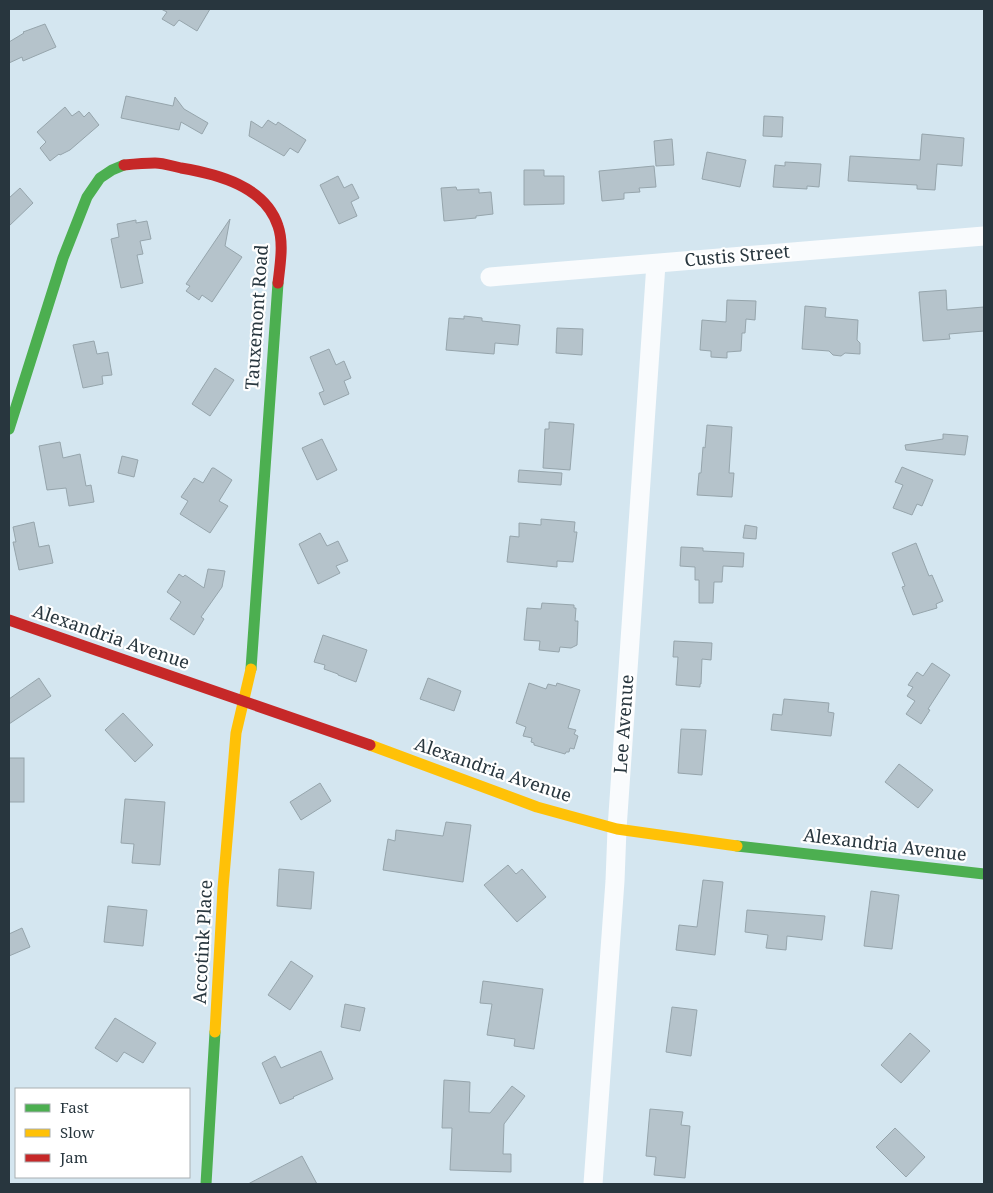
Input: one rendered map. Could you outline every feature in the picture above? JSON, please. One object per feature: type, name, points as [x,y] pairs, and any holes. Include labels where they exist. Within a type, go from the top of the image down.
[{"type":"street","name":"Tauxemont Road","points":[[9,429],[63,258],[87,196],[100,178],[112,170],[124,166],[154,163],[185,167],[210,173],[239,185],[259,197],[272,211],[279,227],[281,250],[251,672],[244,702]]},
{"type":"street","name":"Custis Street","points":[[490,277],[984,236]]},
{"type":"street","name":"Lee Avenue","points":[[593,1184],[656,264]]},
{"type":"street","name":"Alexandria Avenue","points":[[9,620],[537,806],[617,830],[984,874]]},
{"type":"street","name":"Accotink Place","points":[[206,1184],[224,878],[236,734],[244,702]]},
{"type":"building","points":[[161,9],[210,9],[197,31],[179,20],[174,26],[162,19],[167,12]]},
{"type":"building","points":[[45,24],[56,47],[23,61],[22,57],[9,63],[9,42],[23,32]]},
{"type":"building","points":[[126,96],[173,106],[175,97],[184,109],[208,123],[202,134],[181,122],[179,130],[121,118]]},
{"type":"building","points":[[65,107],[72,116],[79,111],[84,117],[89,112],[99,125],[70,150],[59,154],[50,161],[40,148],[46,142],[37,132]]},
{"type":"building","points":[[764,116],[783,117],[782,137],[763,136]]},
{"type":"building","points":[[268,120],[276,125],[278,122],[306,140],[298,153],[290,148],[284,156],[249,136],[251,121],[262,128]]},
{"type":"building","points":[[922,134],[964,138],[962,166],[937,164],[935,190],[917,189],[917,185],[848,181],[850,156],[920,160]]},
{"type":"building","points":[[672,139],[674,165],[656,166],[654,141]]},
{"type":"building","points":[[707,152],[746,160],[740,187],[702,179]]},
{"type":"building","points":[[785,162],[821,164],[819,187],[807,186],[807,189],[773,187],[775,165],[785,166]]},
{"type":"building","points":[[654,166],[656,187],[639,188],[640,192],[624,193],[624,199],[602,201],[599,171]]},
{"type":"building","points":[[524,170],[544,170],[544,176],[564,176],[564,204],[524,205]]},
{"type":"building","points":[[338,176],[344,188],[352,184],[359,198],[351,202],[357,216],[339,224],[320,185]]},
{"type":"building","points":[[456,187],[457,190],[479,189],[479,193],[491,192],[493,214],[476,216],[476,218],[444,221],[441,188]]},
{"type":"building","points":[[20,188],[33,203],[9,226],[9,198]]},
{"type":"building","points":[[230,219],[225,246],[242,257],[212,302],[202,295],[199,300],[186,291],[190,286],[186,284]]},
{"type":"building","points":[[136,220],[136,223],[147,221],[151,239],[140,241],[143,254],[137,255],[143,283],[121,288],[111,239],[119,237],[117,224]]},
{"type":"building","points":[[946,290],[947,310],[984,307],[984,331],[949,334],[950,339],[923,341],[919,292]]},
{"type":"building","points":[[727,300],[756,301],[755,320],[746,319],[745,333],[742,333],[741,351],[727,352],[727,358],[711,357],[711,351],[700,350],[702,320],[726,322]]},
{"type":"building","points":[[805,306],[826,308],[825,317],[858,320],[857,340],[860,343],[860,354],[845,353],[841,356],[833,355],[829,351],[802,349]]},
{"type":"building","points":[[464,316],[482,318],[482,321],[520,325],[518,345],[495,343],[494,354],[446,350],[449,318],[464,319]]},
{"type":"building","points":[[557,328],[583,329],[582,355],[556,353]]},
{"type":"building","points":[[94,341],[97,354],[108,352],[112,375],[102,376],[103,384],[83,388],[73,345]]},
{"type":"building","points":[[329,349],[336,365],[344,361],[351,378],[344,381],[349,394],[324,405],[319,393],[324,391],[310,357]]},
{"type":"building","points":[[215,368],[234,380],[210,416],[192,404]]},
{"type":"building","points":[[549,422],[574,424],[570,470],[543,468],[545,429],[549,429]]},
{"type":"building","points":[[707,425],[732,427],[729,473],[734,473],[732,497],[697,495]]},
{"type":"building","points":[[943,434],[968,436],[965,455],[906,450],[905,445],[943,439]]},
{"type":"building","points":[[322,439],[337,470],[317,480],[302,448]]},
{"type":"building","points":[[60,442],[63,458],[80,454],[86,486],[91,485],[94,502],[69,506],[66,488],[47,490],[39,446]]},
{"type":"building","points":[[122,456],[138,460],[134,477],[118,473]]},
{"type":"building","points":[[902,467],[933,480],[922,506],[917,504],[912,515],[893,508],[903,485],[895,482]]},
{"type":"building","points":[[212,468],[232,480],[219,501],[228,506],[210,533],[180,514],[188,501],[181,497],[194,478],[203,483]]},
{"type":"building","points":[[519,470],[562,473],[561,485],[518,482]]},
{"type":"building","points":[[541,519],[575,522],[574,532],[577,532],[573,562],[557,561],[557,567],[507,562],[510,536],[519,537],[519,523],[541,525]]},
{"type":"building","points":[[34,522],[39,547],[49,545],[53,563],[19,570],[13,542],[16,542],[13,527]]},
{"type":"building","points":[[745,525],[757,527],[756,539],[743,538]]},
{"type":"building","points":[[320,533],[327,546],[338,541],[348,561],[336,566],[340,573],[318,584],[299,544]]},
{"type":"building","points":[[916,543],[929,576],[932,575],[943,601],[936,604],[937,608],[913,615],[902,587],[905,586],[892,553]]},
{"type":"building","points":[[681,547],[703,548],[703,551],[744,553],[743,567],[723,566],[722,582],[714,582],[713,603],[699,603],[699,580],[695,580],[695,567],[680,566]]},
{"type":"building","points":[[208,569],[225,571],[222,587],[201,617],[204,619],[194,635],[170,619],[181,602],[167,592],[179,574],[183,577],[185,575],[204,588]]},
{"type":"building","points":[[542,603],[574,605],[574,608],[576,608],[575,621],[578,621],[577,645],[571,648],[560,647],[559,652],[539,650],[540,641],[524,640],[527,608],[541,609]]},
{"type":"building","points":[[323,635],[367,650],[356,682],[324,669],[325,665],[314,662]]},
{"type":"building","points":[[674,641],[712,643],[711,660],[702,659],[700,687],[676,685],[678,657],[673,657]]},
{"type":"building","points":[[932,663],[950,675],[928,709],[930,710],[921,724],[906,714],[915,701],[907,696],[913,687],[908,685],[917,672],[923,676]]},
{"type":"building","points":[[39,678],[51,696],[9,724],[9,699]]},
{"type":"building","points":[[428,678],[461,691],[454,711],[420,699]]},
{"type":"building","points":[[529,683],[546,689],[548,684],[556,686],[557,683],[580,690],[568,728],[576,730],[574,734],[578,736],[574,749],[570,748],[569,752],[565,754],[534,745],[531,742],[532,738],[523,736],[526,727],[516,723]]},
{"type":"building","points":[[784,699],[829,703],[828,712],[834,713],[831,736],[771,730],[773,714],[782,715]]},
{"type":"building","points":[[123,713],[153,745],[135,762],[105,730]]},
{"type":"building","points":[[681,729],[706,730],[702,775],[678,773]]},
{"type":"building","points":[[9,758],[24,758],[24,802],[9,802]]},
{"type":"building","points":[[899,764],[933,790],[918,808],[885,782]]},
{"type":"building","points":[[320,783],[331,801],[301,820],[290,802]]},
{"type":"building","points":[[125,799],[165,802],[160,865],[132,863],[134,844],[121,843]]},
{"type":"building","points":[[446,822],[471,825],[463,882],[383,870],[388,839],[395,841],[396,830],[443,836]]},
{"type":"building","points":[[508,865],[516,874],[522,869],[546,897],[517,922],[484,885]]},
{"type":"building","points":[[279,869],[314,872],[311,909],[277,906]]},
{"type":"building","points":[[703,880],[723,882],[715,955],[676,950],[679,925],[697,927]]},
{"type":"building","points":[[871,891],[899,895],[892,949],[864,946]]},
{"type":"building","points":[[108,906],[147,910],[143,946],[104,942]]},
{"type":"building","points":[[747,910],[825,916],[822,940],[787,936],[786,950],[766,948],[768,935],[745,932]]},
{"type":"building","points":[[22,928],[30,947],[9,956],[9,934]]},
{"type":"building","points":[[291,961],[313,976],[290,1010],[268,995]]},
{"type":"building","points":[[483,981],[543,989],[534,1049],[514,1046],[515,1039],[487,1035],[492,1004],[480,1003]]},
{"type":"building","points":[[345,1004],[365,1008],[360,1031],[341,1027]]},
{"type":"building","points":[[672,1007],[697,1010],[691,1056],[666,1052]]},
{"type":"building","points":[[115,1018],[156,1043],[143,1063],[124,1052],[117,1062],[95,1048]]},
{"type":"building","points":[[910,1033],[930,1051],[901,1083],[881,1065]]},
{"type":"building","points":[[321,1051],[333,1079],[280,1104],[262,1063],[275,1056],[281,1068]]},
{"type":"building","points":[[444,1080],[470,1082],[469,1112],[490,1113],[512,1086],[525,1096],[504,1124],[503,1154],[511,1154],[511,1172],[450,1170],[452,1128],[442,1128]]},
{"type":"building","points":[[650,1109],[683,1112],[681,1125],[690,1126],[685,1178],[654,1175],[656,1157],[646,1156]]},
{"type":"building","points":[[895,1128],[925,1157],[906,1177],[876,1147]]},
{"type":"building","points":[[302,1156],[317,1184],[248,1184]]},
{"type":"traffic: fast","points":[[9,429],[63,258],[87,197],[100,178],[124,165]]},
{"type":"traffic: fast","points":[[251,669],[278,283]]},
{"type":"traffic: fast","points":[[737,846],[984,874]]},
{"type":"traffic: fast","points":[[206,1184],[215,1032]]},
{"type":"traffic: slow","points":[[215,1032],[223,888],[236,733],[251,669]]},
{"type":"traffic: slow","points":[[370,745],[537,807],[617,829],[737,846]]},
{"type":"traffic: jam","points":[[124,165],[164,164],[224,178],[251,192],[272,212],[278,226],[281,247],[278,283]]},
{"type":"traffic: jam","points":[[9,620],[370,745]]}]
